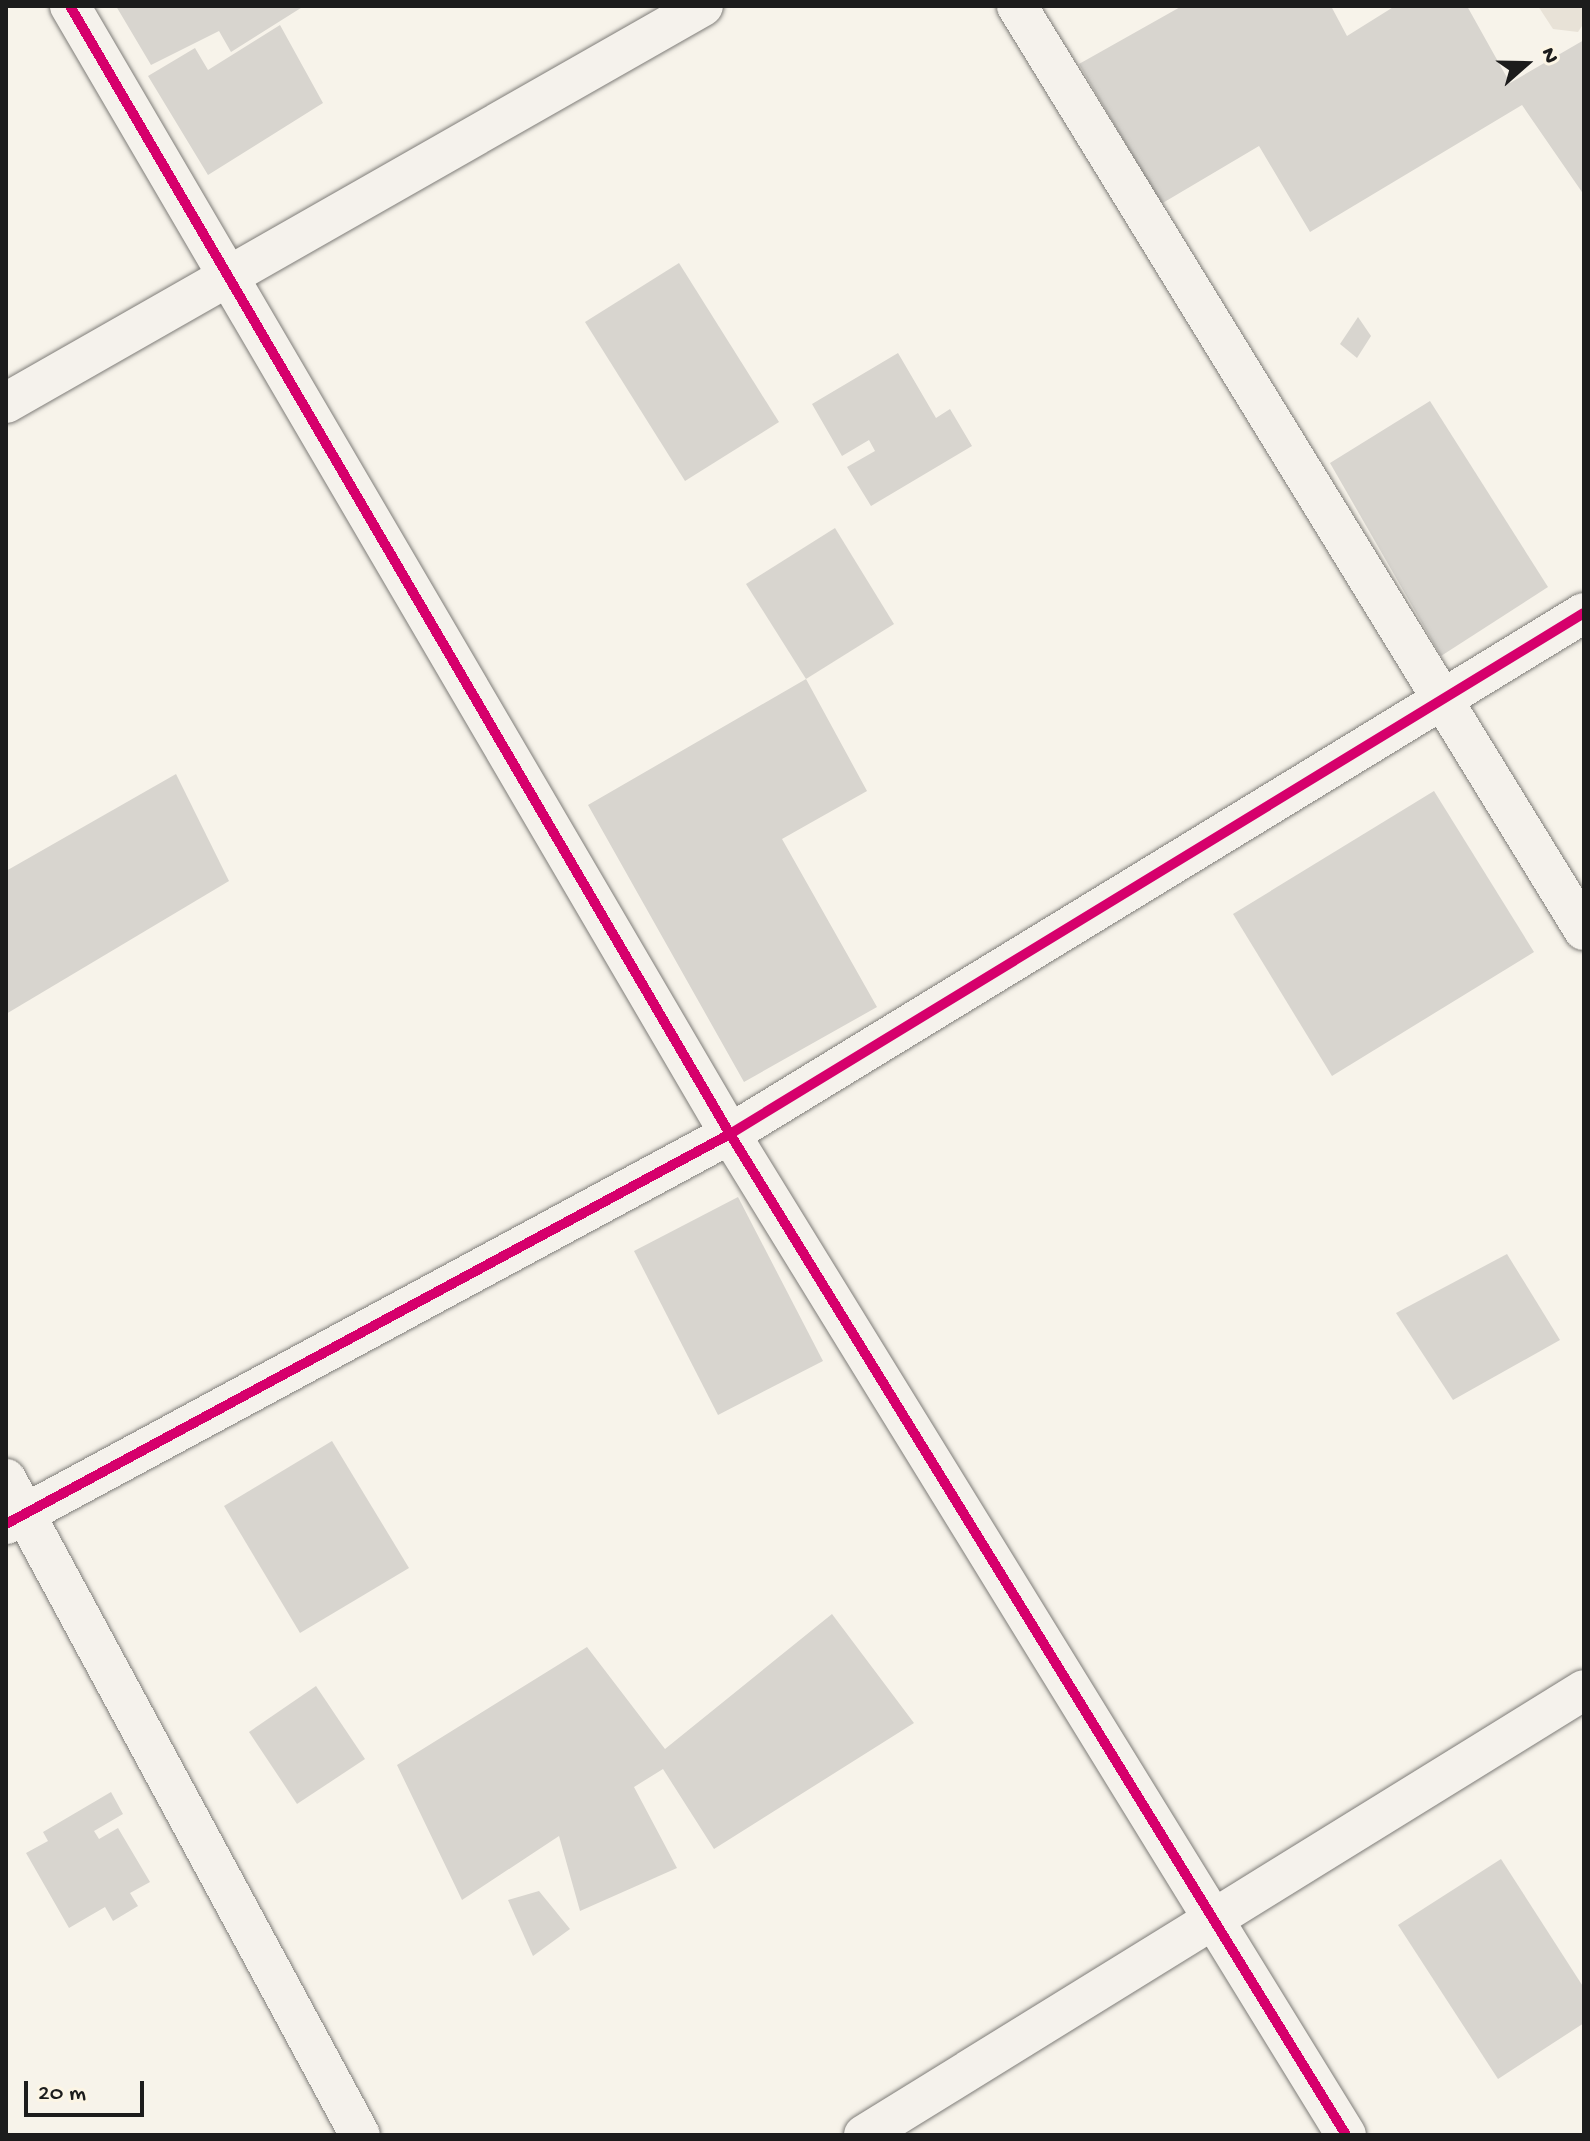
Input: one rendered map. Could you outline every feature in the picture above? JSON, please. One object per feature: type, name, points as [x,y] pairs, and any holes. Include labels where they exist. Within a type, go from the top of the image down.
[{"type":"street","points":[[70,6],[224,276],[730,1134],[1346,2135]]},
{"type":"street","points":[[6,403],[224,276],[703,6]]},
{"type":"street","points":[[1017,6],[1436,699],[1584,930]]},
{"type":"street","points":[[360,2135],[13,1505],[730,1134],[1436,699],[1584,613]]},
{"type":"street","points":[[864,2135],[1584,1690]]},
{"type":"shaded area","points":[[1538,6],[1584,6],[1584,23],[1578,32],[1553,29]]},
{"type":"building","points":[[116,6],[304,6],[231,52],[219,31],[151,65]]},
{"type":"building","points":[[1182,6],[1331,6],[1347,36],[1395,6],[1467,6],[1510,83],[1584,40],[1584,195],[1522,105],[1310,232],[1259,146],[1161,204],[1079,64]]},
{"type":"building","points":[[280,25],[323,103],[208,175],[148,76],[195,48],[208,70]]},
{"type":"building","points":[[679,263],[779,422],[685,481],[585,322]]},
{"type":"building","points":[[1358,317],[1371,336],[1357,358],[1340,344]]},
{"type":"building","points":[[898,353],[936,418],[950,409],[972,446],[871,506],[847,467],[875,451],[869,440],[842,456],[812,404]]},
{"type":"building","points":[[1430,401],[1548,587],[1441,656],[1330,463]]},
{"type":"building","points":[[835,528],[894,624],[806,679],[746,584]]},
{"type":"building","points":[[806,679],[867,791],[782,839],[877,1007],[744,1082],[588,805]]},
{"type":"building","points":[[176,774],[229,881],[6,1014],[6,871]]},
{"type":"building","points":[[1434,791],[1534,952],[1332,1076],[1233,914]]},
{"type":"building","points":[[738,1197],[823,1361],[718,1415],[634,1251]]},
{"type":"building","points":[[1507,1254],[1560,1340],[1453,1400],[1396,1313]]},
{"type":"building","points":[[332,1441],[409,1568],[300,1633],[224,1506]]},
{"type":"building","points":[[832,1614],[914,1723],[714,1849],[663,1769],[634,1787],[677,1868],[580,1911],[559,1836],[462,1900],[397,1765],[587,1647],[665,1749]]},
{"type":"building","points":[[316,1686],[365,1759],[297,1804],[249,1732]]},
{"type":"building","points":[[111,1792],[123,1814],[94,1831],[99,1839],[118,1828],[150,1882],[130,1893],[138,1906],[113,1921],[105,1907],[69,1928],[26,1853],[48,1841],[43,1832]]},
{"type":"building","points":[[1501,1859],[1584,1988],[1584,2023],[1498,2079],[1398,1925]]},
{"type":"building","points":[[539,1891],[570,1929],[533,1956],[508,1900]]},
{"type":"cycle path","points":[[70,6],[730,1134],[1346,2135]]},
{"type":"cycle path","points":[[6,1524],[730,1134],[1584,613]]}]
